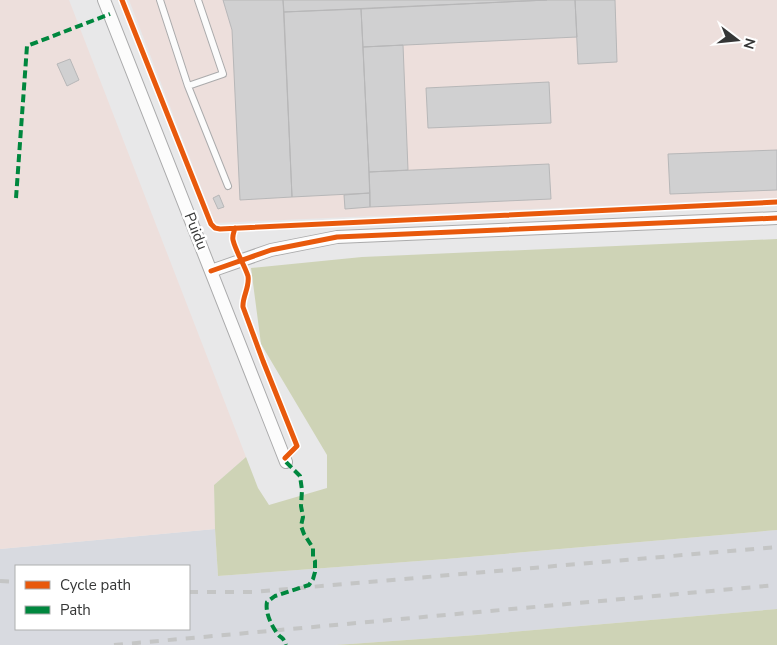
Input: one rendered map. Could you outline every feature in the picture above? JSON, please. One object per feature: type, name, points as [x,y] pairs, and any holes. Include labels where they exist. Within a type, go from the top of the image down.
[{"type":"street","name":"Puidu","points":[[104,0],[286,462]]},
{"type":"street","points":[[211,271],[271,250],[337,237],[777,218]]},
{"type":"lane","points":[[160,0],[188,86],[228,186]]},
{"type":"lane","points":[[188,86],[223,74],[198,0]]},
{"type":"shaded area","points":[[0,0],[69,0],[246,457],[214,485],[215,529],[0,549]]},
{"type":"shaded area","points":[[129,0],[777,0],[777,198],[215,223]]},
{"type":"shaded area","points":[[215,529],[218,576],[446,559],[777,530],[777,609],[477,635],[336,645],[0,645],[0,549]]},
{"type":"green space","points":[[777,239],[777,530],[446,559],[218,576],[214,485],[246,457],[258,488],[269,505],[327,488],[327,455],[261,344],[251,268],[362,257]]},
{"type":"green space","points":[[777,609],[777,645],[336,645],[477,635]]},
{"type":"building","points":[[223,0],[283,0],[292,197],[240,200],[232,30]]},
{"type":"building","points":[[283,0],[547,0],[284,12]]},
{"type":"building","points":[[575,0],[577,37],[363,47],[361,9]]},
{"type":"building","points":[[575,0],[615,0],[617,62],[578,64]]},
{"type":"building","points":[[361,9],[370,193],[292,197],[284,12]]},
{"type":"building","points":[[403,45],[408,170],[369,172],[363,47]]},
{"type":"building","points":[[70,59],[79,80],[67,86],[57,64]]},
{"type":"building","points":[[549,82],[551,123],[428,128],[426,88]]},
{"type":"building","points":[[777,150],[777,190],[670,194],[668,154]]},
{"type":"building","points":[[549,164],[551,199],[370,207],[369,172]]},
{"type":"building","points":[[370,193],[370,207],[345,209],[344,195]]},
{"type":"building","points":[[219,195],[224,207],[218,209],[213,198]]},
{"type":"railway","points":[[190,592],[252,592],[777,547]]},
{"type":"railway","points":[[0,581],[15,582]]},
{"type":"railway","points":[[114,645],[777,585]]},
{"type":"marked path","points":[[16,198],[27,46],[110,14]]},
{"type":"marked path","points":[[286,462],[300,476],[303,517],[301,526],[313,548],[315,561],[315,572],[309,585],[275,596],[267,602],[267,610],[271,622],[286,645]]},
{"type":"cycle path","points":[[122,0],[211,224],[215,228],[777,202]]},
{"type":"cycle path","points":[[211,271],[271,250],[337,237],[777,218]]},
{"type":"cycle path","points":[[235,228],[233,240],[248,276],[243,307],[297,446],[285,458]]}]
